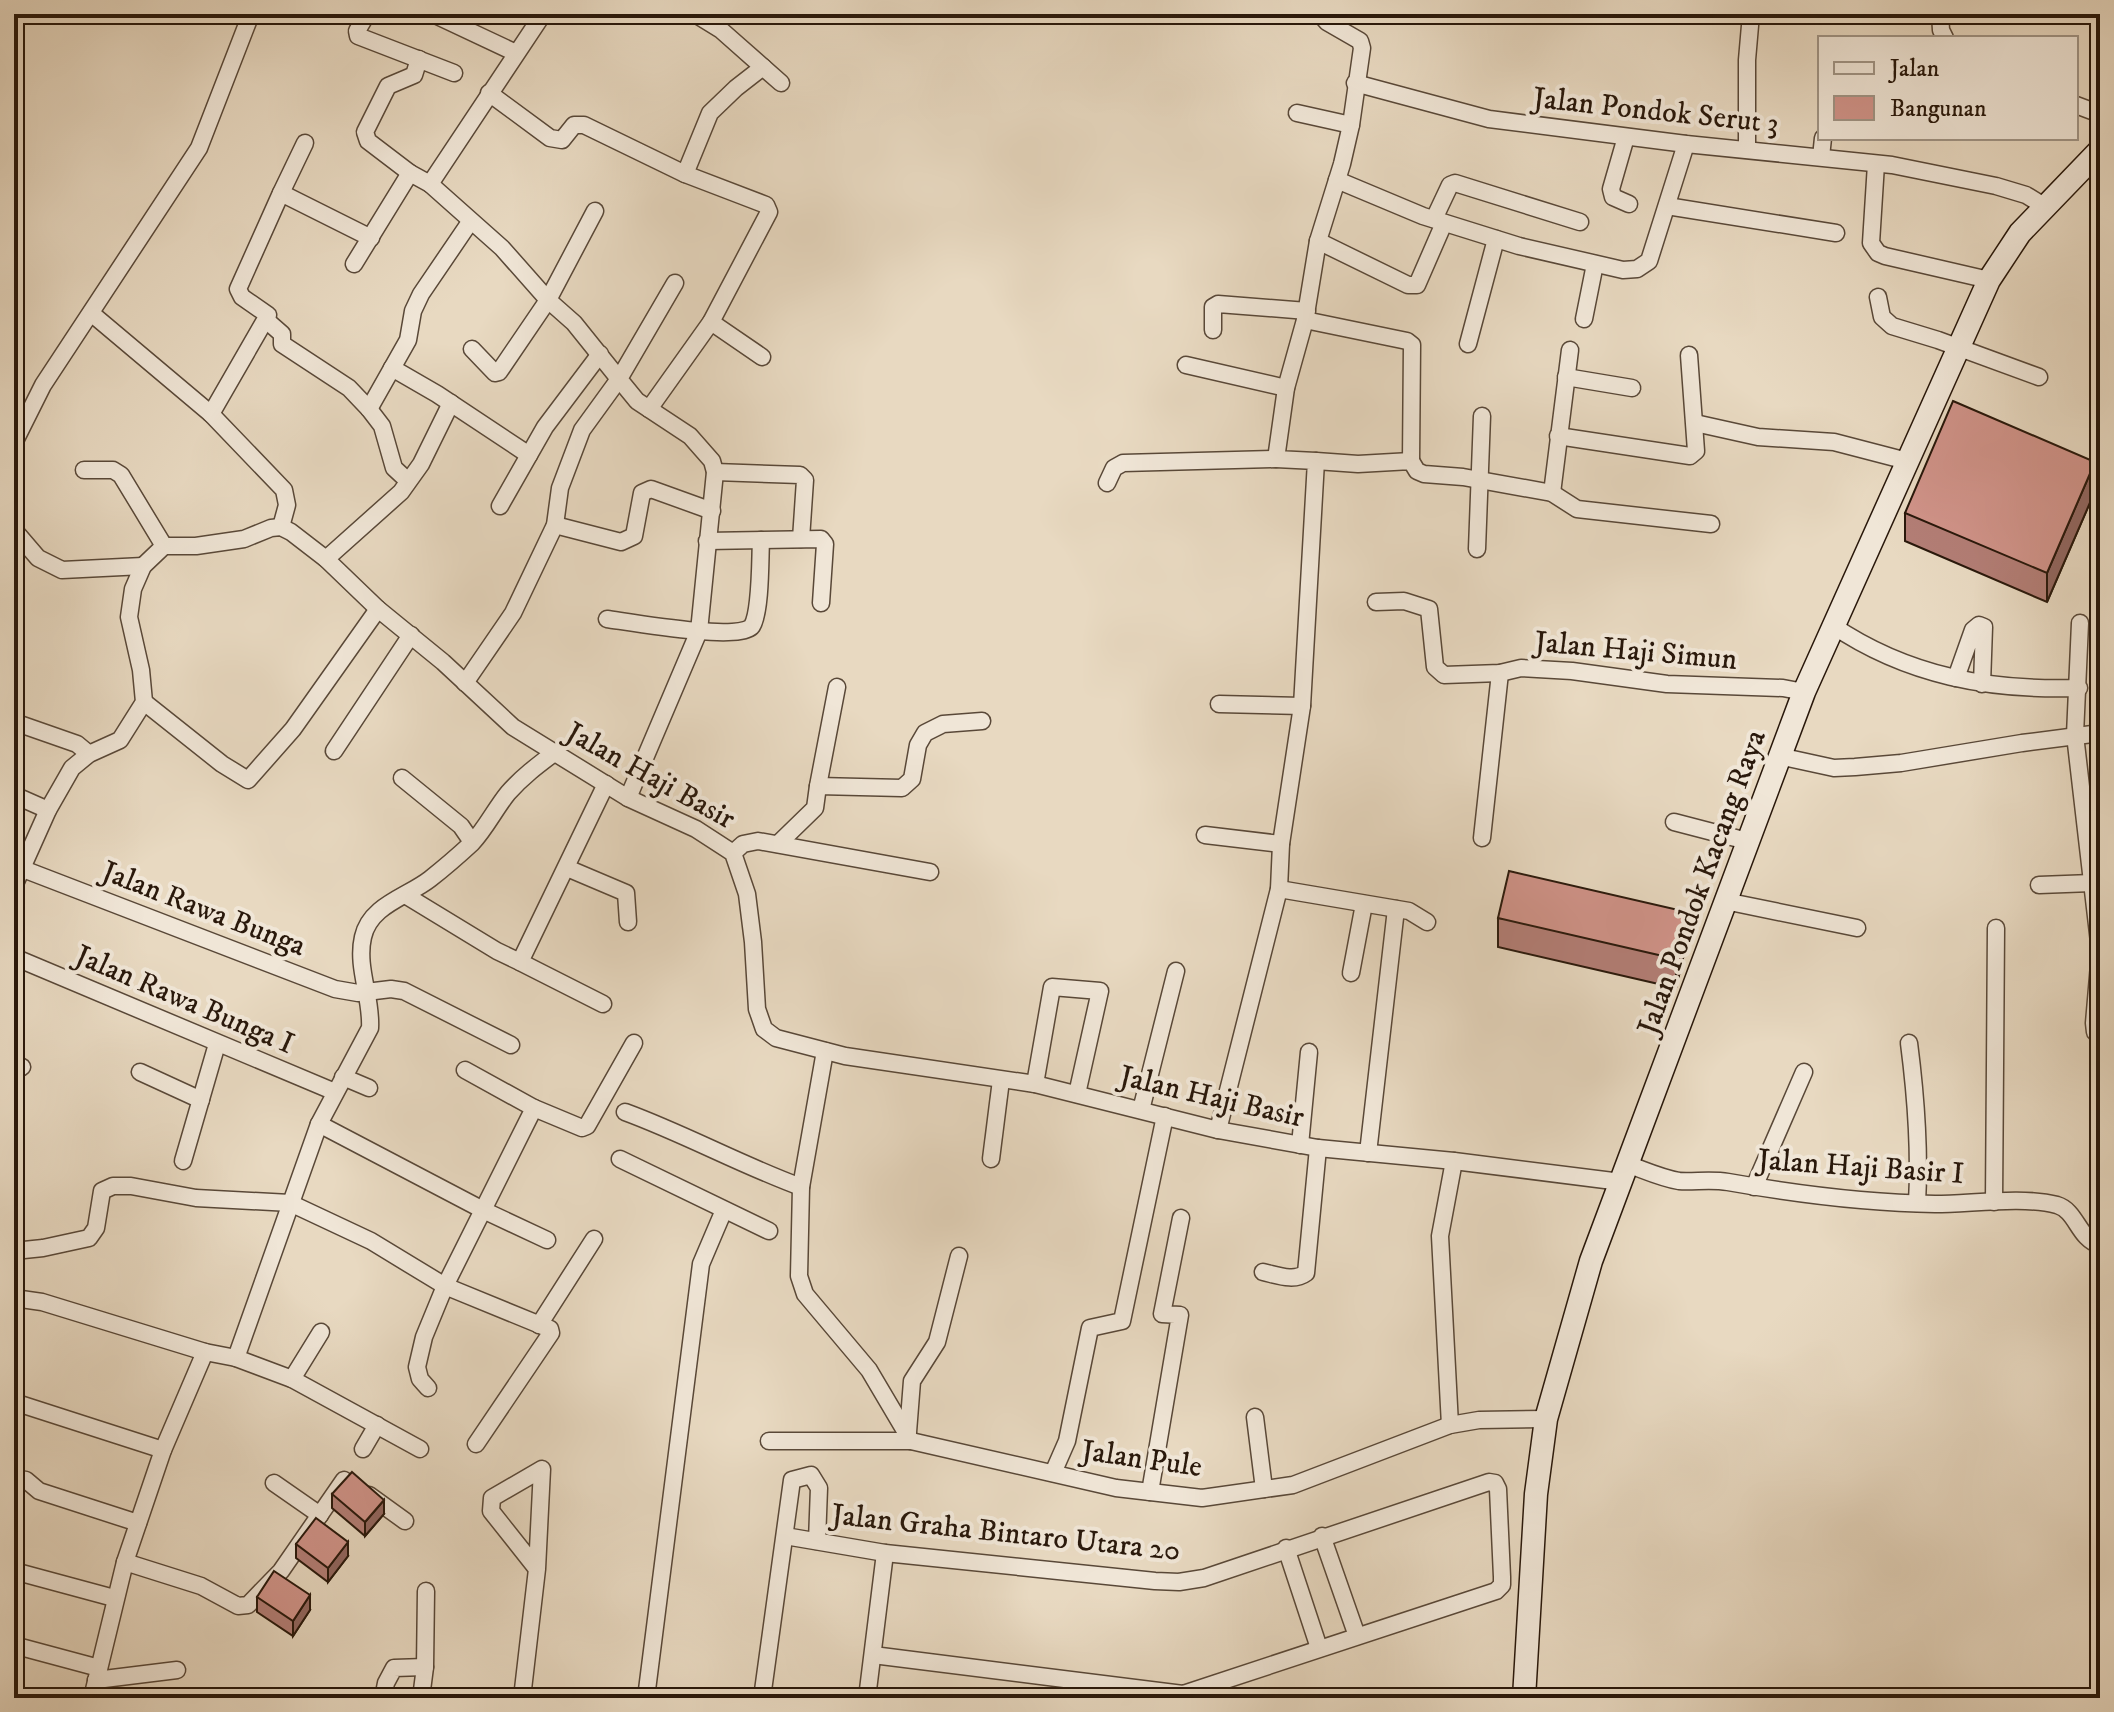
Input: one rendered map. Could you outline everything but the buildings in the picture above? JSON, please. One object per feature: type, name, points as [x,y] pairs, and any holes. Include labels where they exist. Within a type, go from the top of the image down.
[{"type":"main road","name":"Jalan Pondok Kacang Raya","points":[[1524,1698],[1536,1494],[1546,1419],[1591,1261],[1747,841],[1832,625],[1907,461],[1934,419],[1959,348],[1989,280],[2020,233],[2100,150]]},
{"type":"street","points":[[14,443],[43,385],[199,148],[251,14]]},
{"type":"street","points":[[367,14],[357,31],[358,36],[454,73]]},
{"type":"street","points":[[433,14],[516,53]]},
{"type":"street","points":[[430,184],[543,14]]},
{"type":"street","points":[[695,14],[721,30],[781,83]]},
{"type":"street","points":[[1276,459],[1286,388],[1306,315],[1318,241],[1351,125],[1361,57],[1360,41],[1327,22],[1320,14]]},
{"type":"street","points":[[1747,149],[1747,60],[1751,14]]},
{"type":"street","points":[[1940,14],[1944,36]]},
{"type":"street","points":[[419,59],[414,75],[388,86],[365,132],[368,141],[430,184],[502,248],[548,300],[574,323],[637,401],[690,436],[712,461],[715,472],[699,631],[628,798]]},
{"type":"street","points":[[685,174],[710,113],[763,67]]},
{"type":"street","name":"Jalan Pondok Serut 3","points":[[1355,83],[1489,119],[1876,164],[1996,186],[2026,195],[2044,206]]},
{"type":"street","points":[[489,93],[550,138],[562,140],[574,125],[584,125],[685,174],[766,205],[769,209],[711,322],[649,409]]},
{"type":"street","points":[[2078,106],[2100,114]]},
{"type":"street","points":[[1297,113],[1351,125]]},
{"type":"street","points":[[1626,137],[1611,189],[1613,197],[1629,204]]},
{"type":"street","points":[[1821,157],[1823,140]]},
{"type":"street","points":[[211,414],[268,315],[242,297],[238,289],[305,143]]},
{"type":"street","points":[[1337,180],[1439,221],[1496,239],[1623,270],[1644,266],[1649,261],[1686,144]]},
{"type":"street","points":[[1876,164],[1871,243],[1874,249],[1885,256],[1989,280]]},
{"type":"street","points":[[354,264],[410,173]]},
{"type":"street","points":[[1318,241],[1408,285],[1417,285],[1450,185],[1455,183],[1580,222]]},
{"type":"street","points":[[281,193],[371,238]]},
{"type":"street","points":[[1667,206],[1836,233]]},
{"type":"street","points":[[472,349],[495,373],[499,372],[548,300],[595,211]]},
{"type":"street","points":[[369,409],[408,340],[413,311],[421,294],[470,222]]},
{"type":"street","points":[[1468,344],[1496,239]]},
{"type":"street","points":[[1584,319],[1595,264]]},
{"type":"street","points":[[465,683],[513,613],[555,525],[560,488],[582,430],[619,379],[675,283]]},
{"type":"street","points":[[1878,297],[1882,317],[1892,326],[2039,377]]},
{"type":"street","points":[[1213,330],[1213,307],[1218,304],[1306,315],[1407,341],[1412,345],[1411,461],[1417,471],[1552,493],[1577,509],[1711,524]]},
{"type":"street","points":[[18,876],[48,810],[72,768],[89,754],[120,740],[144,702],[141,670],[129,617],[133,589],[143,566],[164,546],[196,546],[244,539],[281,527],[287,505],[284,490],[211,414],[91,313]]},
{"type":"street","points":[[266,320],[282,334],[282,344],[349,388],[369,409],[382,426],[394,468],[408,481]]},
{"type":"street","points":[[711,322],[762,357]]},
{"type":"street","points":[[1552,493],[1570,350]]},
{"type":"street","points":[[500,506],[545,427],[600,354]]},
{"type":"street","points":[[1558,436],[1690,456],[1696,451],[1689,355]]},
{"type":"street","points":[[1186,365],[1286,388]]},
{"type":"street","points":[[392,368],[529,455]]},
{"type":"street","points":[[1566,377],[1632,388]]},
{"type":"street","points":[[326,559],[387,506],[408,481],[421,464],[451,403]]},
{"type":"street","points":[[1477,549],[1482,416]]},
{"type":"street","points":[[1695,423],[1758,437],[1834,442],[1907,461]]},
{"type":"street","points":[[1107,483],[1116,465],[1123,463],[1276,459],[1358,464],[1411,461]]},
{"type":"street","points":[[1218,1130],[1279,889],[1281,844],[1302,706],[1316,461]]},
{"type":"street","points":[[84,470],[113,470],[121,475],[164,546]]},
{"type":"street","points":[[715,472],[800,475],[805,480],[801,539]]},
{"type":"street","points":[[555,525],[621,542],[628,541],[634,536],[642,493],[651,489],[712,511]]},
{"type":"street","name":"Jalan Haji Basir","points":[[281,527],[326,559],[378,609],[513,727],[628,798],[696,829],[733,853],[747,894],[757,1009],[764,1029],[776,1038],[845,1056],[1035,1084],[1218,1130],[1318,1148],[1624,1173]]},
{"type":"street","points":[[14,530],[38,558],[62,570],[143,566]]},
{"type":"street","points":[[607,619],[699,631],[747,631],[753,624],[759,593],[761,540]]},
{"type":"street","points":[[707,541],[824,541],[821,603]]},
{"type":"street","name":"Jalan Haji Simun","points":[[1376,602],[1404,601],[1429,609],[1435,667],[1444,675],[1500,673],[1521,668],[1572,671],[1667,684],[1783,688],[1804,692]]},
{"type":"street","points":[[144,702],[222,764],[248,780],[293,729],[378,609]]},
{"type":"street","points":[[2080,623],[2075,735],[2100,952],[2094,1023],[2095,1032],[2100,1036]]},
{"type":"street","points":[[1832,625],[1883,653],[1930,672],[1982,684],[2029,690],[2079,688]]},
{"type":"street","points":[[1956,678],[1973,630],[1979,625],[1984,627],[1982,684]]},
{"type":"street","points":[[334,751],[411,635]]},
{"type":"street","points":[[1482,838],[1500,673]]},
{"type":"street","points":[[778,844],[815,808],[837,687]]},
{"type":"street","points":[[1219,704],[1302,706]]},
{"type":"street","points":[[818,786],[902,788],[912,779],[918,745],[925,733],[943,724],[982,721]]},
{"type":"street","points":[[14,722],[77,744],[89,754]]},
{"type":"street","points":[[1779,756],[1834,768],[1855,767],[1956,756],[2100,733]]},
{"type":"street","points":[[236,1358],[319,1124],[370,1028],[371,1010],[361,951],[363,935],[371,919],[392,900],[428,880],[472,842],[508,794],[530,771],[554,753]]},
{"type":"street","points":[[402,778],[461,826],[472,842]]},
{"type":"street","points":[[520,962],[606,784]]},
{"type":"street","points":[[14,795],[48,810]]},
{"type":"street","points":[[1674,822],[1747,841]]},
{"type":"street","points":[[1205,835],[1281,844]]},
{"type":"street","points":[[733,853],[743,844],[758,841],[930,872]]},
{"type":"street","points":[[567,868],[626,893],[628,922]]},
{"type":"street","name":"Jalan Rawa Bunga","points":[[18,876],[335,989],[366,993],[391,989],[404,991],[511,1045]]},
{"type":"street","points":[[2039,885],[2092,883]]},
{"type":"street","points":[[1279,889],[1396,909],[1417,914],[1427,922]]},
{"type":"street","points":[[405,895],[497,951],[603,1004]]},
{"type":"street","points":[[1725,901],[1857,928]]},
{"type":"street","points":[[1351,973],[1364,904]]},
{"type":"street","points":[[1368,1153],[1396,909]]},
{"type":"street","points":[[1994,1202],[1996,928]]},
{"type":"street","name":"Jalan Rawa Bunga I","points":[[14,957],[217,1044],[339,1084],[369,1088]]},
{"type":"street","points":[[1141,1110],[1176,971]]},
{"type":"street","points":[[1035,1084],[1052,987],[1100,991],[1077,1094]]},
{"type":"street","points":[[465,1070],[534,1108],[582,1128],[587,1126],[634,1043]]},
{"type":"street","points":[[1909,1043],[1917,1103],[1917,1203]]},
{"type":"street","points":[[183,1161],[217,1044]]},
{"type":"street","points":[[825,1051],[801,1187],[799,1276],[805,1294],[869,1370],[909,1437]]},
{"type":"street","points":[[1300,1145],[1309,1052]]},
{"type":"street","points":[[140,1072],[201,1100]]},
{"type":"street","points":[[1754,1187],[1804,1072]]},
{"type":"street","points":[[991,1159],[1001,1080]]},
{"type":"street","points":[[428,1388],[420,1379],[417,1367],[424,1337],[445,1286],[534,1108]]},
{"type":"street","points":[[625,1112],[654,1122],[751,1169],[801,1187]]},
{"type":"street","points":[[1053,1473],[1067,1441],[1090,1328],[1122,1321],[1165,1116]]},
{"type":"street","points":[[319,1124],[547,1240]]},
{"type":"street","points":[[1263,1272],[1292,1278],[1306,1273],[1318,1148]]},
{"type":"street","points":[[620,1159],[769,1231]]},
{"type":"street","points":[[1450,1425],[1440,1236],[1454,1161]]},
{"type":"street","name":"Jalan Haji Basir I","points":[[1624,1173],[1682,1181],[1712,1180],[1814,1195],[1917,1203],[1994,1202],[2061,1206],[2073,1217],[2080,1232],[2100,1245]]},
{"type":"street","points":[[14,1251],[74,1243],[93,1234],[100,1195],[106,1187],[144,1188],[196,1198],[290,1203],[371,1241],[445,1286],[550,1329],[551,1333],[476,1444]]},
{"type":"street","points":[[646,1698],[701,1264],[724,1210]]},
{"type":"street","points":[[1150,1492],[1180,1315],[1162,1314],[1181,1218]]},
{"type":"street","points":[[539,1325],[594,1239]]},
{"type":"street","points":[[909,1437],[912,1381],[937,1342],[959,1256]]},
{"type":"street","points":[[14,1298],[42,1302],[205,1352],[236,1358],[292,1379],[420,1449]]},
{"type":"street","points":[[292,1379],[321,1332]]},
{"type":"street","points":[[92,1698],[125,1562],[163,1450],[205,1352]]},
{"type":"street","points":[[14,1402],[163,1450]]},
{"type":"street","points":[[1255,1417],[1264,1489]]},
{"type":"street","name":"Jalan Pule","points":[[769,1441],[909,1437],[1116,1488],[1202,1498],[1293,1485],[1450,1425],[1479,1420],[1546,1419]]},
{"type":"street","points":[[363,1449],[377,1425]]},
{"type":"street","points":[[522,1698],[537,1569],[542,1469],[492,1498],[490,1505],[491,1511],[537,1569]]},
{"type":"street","points":[[762,1698],[792,1480],[811,1475],[819,1488],[817,1541]]},
{"type":"street","points":[[14,1478],[26,1480],[39,1491],[138,1523]]},
{"type":"street","points":[[125,1562],[201,1586],[238,1606],[248,1605],[281,1571],[346,1478],[405,1521]]},
{"type":"street","name":"Jalan Graha Bintaro Utara 20","points":[[785,1536],[885,1553],[1179,1582],[1204,1578],[1322,1536],[1489,1482],[1495,1483],[1498,1489],[1502,1585],[1496,1591],[1357,1636]]},
{"type":"street","points":[[274,1483],[320,1515]]},
{"type":"street","points":[[873,1655],[1183,1694],[1357,1636],[1322,1536]]},
{"type":"street","points":[[1286,1548],[1319,1648]]},
{"type":"street","points":[[867,1698],[885,1553]]},
{"type":"street","points":[[14,1571],[114,1598]]},
{"type":"street","points":[[421,1698],[425,1667],[426,1591]]},
{"type":"street","points":[[17,1646],[97,1674],[177,1670]]},
{"type":"street","points":[[383,1698],[394,1668],[425,1667]]}]
